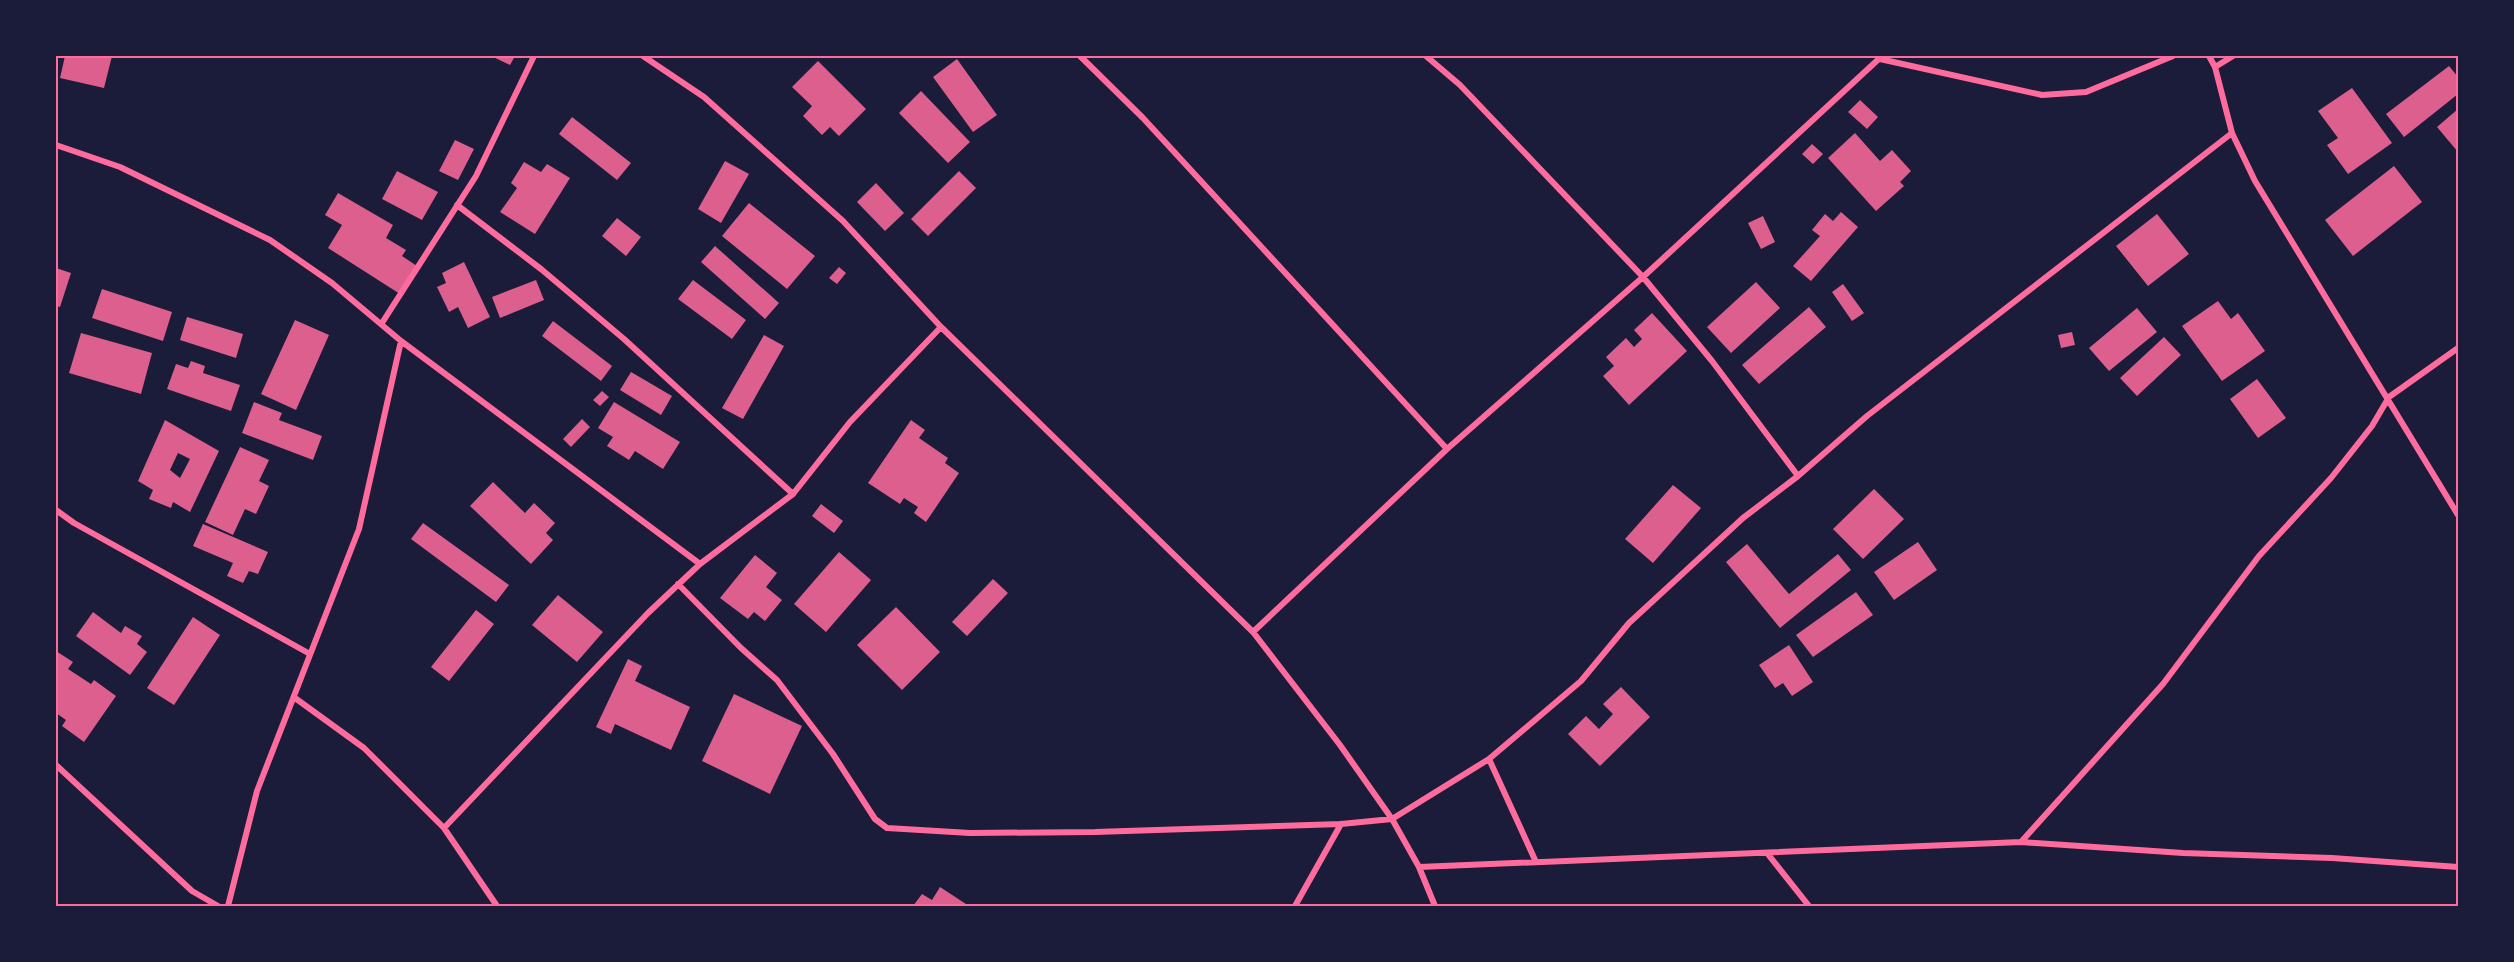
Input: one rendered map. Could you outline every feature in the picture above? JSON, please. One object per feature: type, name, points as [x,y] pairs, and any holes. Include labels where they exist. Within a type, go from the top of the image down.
[{"type":"street","points":[[382,323],[476,176],[534,56]]},
{"type":"street","points":[[644,56],[704,97],[843,221],[941,327],[1253,632],[1340,745],[1392,819],[1419,867],[1435,906]]},
{"type":"street","points":[[1080,56],[1143,118],[1447,449]]},
{"type":"street","points":[[1426,56],[1460,85],[1643,277],[1712,361],[1798,476]]},
{"type":"street","points":[[1253,632],[1447,449],[1643,277],[1881,57],[2042,95],[2086,92],[2173,56]]},
{"type":"street","points":[[2209,56],[2215,67],[2232,133],[2255,181],[2389,397],[2439,488],[2458,515]]},
{"type":"street","points":[[2215,67],[2233,56]]},
{"type":"street","points":[[678,584],[741,648],[777,680],[833,754],[875,819],[887,828],[970,833],[1341,824],[1392,819],[1489,759],[1581,681],[1629,624],[1734,526],[1798,476],[1876,409],[2232,133]]},
{"type":"street","points":[[56,145],[120,167],[270,240],[332,283],[401,341],[700,564]]},
{"type":"street","points":[[457,206],[541,269],[624,339],[793,494]]},
{"type":"street","points":[[444,828],[678,584],[700,564],[793,494],[850,423],[941,327]]},
{"type":"street","points":[[228,906],[257,791],[296,698],[310,654],[359,529],[401,341]]},
{"type":"street","points":[[2021,842],[2163,684],[2259,556],[2331,478],[2373,426],[2389,397],[2458,348]]},
{"type":"street","points":[[56,510],[74,523],[310,654]]},
{"type":"street","points":[[296,698],[364,748],[444,828],[497,906]]},
{"type":"street","points":[[1489,759],[1536,862]]},
{"type":"street","points":[[56,765],[192,891],[218,906]]},
{"type":"street","points":[[1295,906],[1341,824]]},
{"type":"street","points":[[1419,867],[2021,842],[2458,867]]},
{"type":"street","points":[[1767,853],[1809,906]]},
{"type":"building","points":[[65,56],[112,56],[104,88],[60,78]]},
{"type":"building","points":[[491,56],[515,56],[510,65]]},
{"type":"building","points":[[957,59],[997,115],[973,132],[933,77]]},
{"type":"building","points":[[818,61],[866,109],[839,136],[830,127],[822,135],[803,116],[812,106],[792,87]]},
{"type":"building","points":[[2449,66],[2458,77],[2458,94],[2404,137],[2386,114]]},
{"type":"building","points":[[2352,88],[2392,143],[2348,174],[2327,145],[2338,138],[2318,111]]},
{"type":"building","points":[[921,91],[970,142],[948,163],[899,113]]},
{"type":"building","points":[[1860,100],[1878,117],[1867,129],[1848,112]]},
{"type":"building","points":[[2458,109],[2458,152],[2437,127]]},
{"type":"building","points":[[572,117],[631,163],[617,180],[559,134]]},
{"type":"building","points":[[1855,133],[1880,161],[1892,150],[1911,171],[1900,182],[1904,186],[1876,211],[1828,158]]},
{"type":"building","points":[[455,140],[474,149],[458,180],[439,171]]},
{"type":"building","points":[[1812,144],[1823,154],[1813,164],[1802,154]]},
{"type":"building","points":[[725,161],[749,174],[721,223],[698,209]]},
{"type":"building","points":[[524,162],[541,172],[547,164],[570,178],[535,234],[500,212],[517,188],[511,183]]},
{"type":"building","points":[[2394,166],[2422,202],[2353,256],[2325,220]]},
{"type":"building","points":[[397,171],[438,192],[422,220],[382,199]]},
{"type":"building","points":[[959,171],[976,188],[928,236],[911,219]]},
{"type":"building","points":[[876,183],[904,213],[885,231],[857,202]]},
{"type":"building","points":[[338,193],[393,225],[386,238],[406,250],[402,256],[417,266],[400,294],[328,248],[342,225],[325,215]]},
{"type":"building","points":[[749,203],[815,256],[787,289],[722,236]]},
{"type":"building","points":[[1841,212],[1858,227],[1811,281],[1793,266],[1820,236],[1812,230],[1825,214],[1833,221]]},
{"type":"building","points":[[2157,214],[2189,254],[2148,286],[2116,246]]},
{"type":"building","points":[[1763,216],[1775,242],[1761,249],[1748,223]]},
{"type":"building","points":[[617,218],[641,237],[626,256],[602,236]]},
{"type":"building","points":[[715,246],[779,303],[765,319],[701,262]]},
{"type":"building","points":[[464,262],[490,317],[468,328],[458,307],[449,312],[437,287],[446,283],[442,273]]},
{"type":"building","points":[[839,267],[846,273],[837,284],[829,278]]},
{"type":"building","points":[[56,268],[71,273],[60,307],[56,306]]},
{"type":"building","points":[[536,280],[544,300],[500,318],[492,297]]},
{"type":"building","points":[[693,280],[746,320],[732,339],[678,299]]},
{"type":"building","points":[[1756,282],[1780,308],[1731,353],[1707,327]]},
{"type":"building","points":[[1843,284],[1864,313],[1852,321],[1832,292]]},
{"type":"building","points":[[102,289],[172,312],[163,341],[92,318]]},
{"type":"building","points":[[2218,301],[2231,319],[2238,313],[2265,351],[2222,381],[2182,326]]},
{"type":"building","points":[[1809,307],[1826,327],[1759,384],[1742,365]]},
{"type":"building","points":[[2137,308],[2157,332],[2109,371],[2089,348]]},
{"type":"building","points":[[1652,313],[1687,351],[1629,405],[1603,376],[1614,366],[1606,357],[1626,338],[1634,347],[1642,339],[1634,330]]},
{"type":"building","points":[[187,317],[243,334],[236,358],[180,340]]},
{"type":"building","points":[[295,320],[329,335],[296,410],[261,394]]},
{"type":"building","points":[[553,321],[612,366],[601,381],[542,336]]},
{"type":"building","points":[[2072,332],[2075,345],[2061,348],[2058,335]]},
{"type":"building","points":[[81,333],[152,353],[141,394],[69,373]]},
{"type":"building","points":[[764,335],[784,346],[743,419],[722,408]]},
{"type":"building","points":[[2164,337],[2181,355],[2137,396],[2120,378]]},
{"type":"building","points":[[191,361],[205,366],[203,373],[240,385],[231,411],[167,389],[176,364],[188,368]]},
{"type":"building","points":[[631,372],[672,396],[661,415],[620,390]]},
{"type":"building","points":[[2257,379],[2286,418],[2258,438],[2230,399]]},
{"type":"building","points":[[602,391],[609,397],[600,406],[593,400]]},
{"type":"building","points":[[254,402],[282,413],[279,420],[322,436],[313,460],[242,433]]},
{"type":"building","points":[[614,402],[680,442],[663,469],[635,451],[629,460],[607,446],[613,437],[598,428]]},
{"type":"building","points":[[582,419],[590,427],[571,447],[563,439]]},
{"type":"building","points":[[165,420],[219,451],[190,512],[173,502],[171,508],[149,499],[153,490],[138,481]],"holes":[[[178,453],[190,459],[180,478],[170,470]]]},
{"type":"building","points":[[911,420],[925,430],[919,438],[948,458],[945,463],[959,473],[926,522],[914,513],[918,507],[904,498],[900,504],[868,483]]},
{"type":"building","points":[[240,447],[269,460],[259,481],[269,486],[256,514],[245,509],[233,535],[205,522]]},
{"type":"building","points":[[493,482],[525,513],[534,503],[555,523],[546,533],[553,540],[531,564],[470,506]]},
{"type":"building","points":[[1673,485],[1701,508],[1653,563],[1625,539]]},
{"type":"building","points":[[1874,489],[1904,519],[1863,559],[1833,529]]},
{"type":"building","points":[[821,504],[843,521],[834,533],[812,516]]},
{"type":"building","points":[[423,523],[509,585],[496,602],[411,539]]},
{"type":"building","points":[[203,524],[268,552],[258,574],[249,571],[243,583],[227,576],[233,563],[193,546]]},
{"type":"building","points":[[1918,542],[1937,570],[1894,600],[1874,572]]},
{"type":"building","points":[[1747,544],[1789,594],[1838,554],[1851,570],[1780,628],[1726,562]]},
{"type":"building","points":[[839,552],[871,580],[826,632],[794,604]]},
{"type":"building","points":[[755,555],[777,573],[766,587],[782,600],[765,621],[754,612],[748,619],[720,598]]},
{"type":"building","points":[[993,579],[1008,593],[967,636],[952,622]]},
{"type":"building","points":[[1856,592],[1873,615],[1813,657],[1796,635]]},
{"type":"building","points":[[558,595],[603,632],[577,662],[532,625]]},
{"type":"building","points":[[896,607],[940,652],[902,690],[857,645]]},
{"type":"building","points":[[476,610],[494,624],[449,681],[431,667]]},
{"type":"building","points":[[93,612],[121,633],[125,626],[142,636],[137,644],[147,652],[130,675],[76,636]]},
{"type":"building","points":[[193,617],[220,635],[174,705],[147,688]]},
{"type":"building","points":[[1789,645],[1813,682],[1792,696],[1783,683],[1775,688],[1759,665]]},
{"type":"building","points":[[56,651],[73,662],[68,669],[91,684],[94,680],[116,696],[84,742],[62,726],[66,720],[56,713]]},
{"type":"building","points":[[628,659],[642,666],[635,681],[690,707],[671,750],[615,724],[611,734],[596,727]]},
{"type":"building","points":[[1621,687],[1650,717],[1600,766],[1568,734],[1586,716],[1599,729],[1613,714],[1603,704]]},
{"type":"building","points":[[734,694],[802,726],[770,794],[702,761]]},
{"type":"building","points":[[940,887],[969,906],[913,906],[922,894],[932,900]]}]
